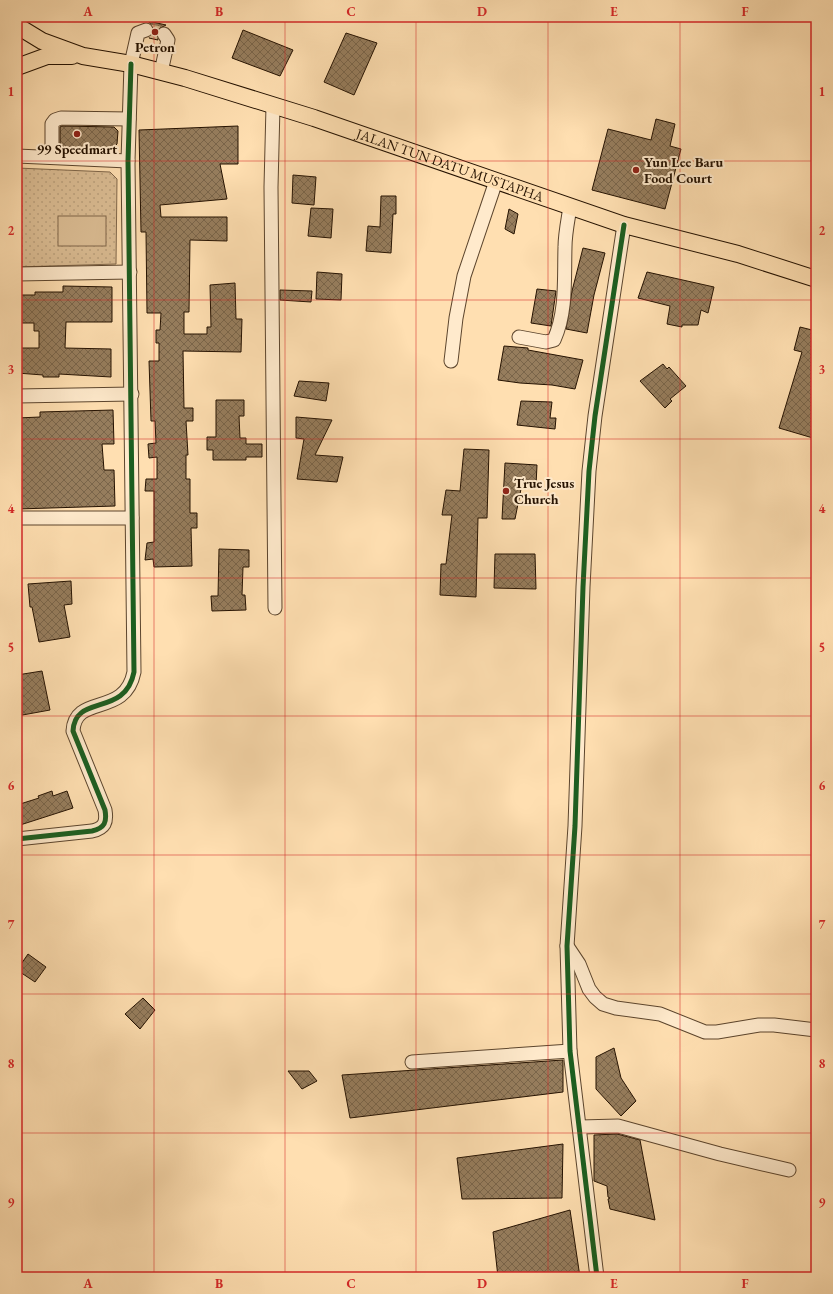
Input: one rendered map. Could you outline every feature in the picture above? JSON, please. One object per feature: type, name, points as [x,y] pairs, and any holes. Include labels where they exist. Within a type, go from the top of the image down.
[{"type":"main road","name":"JALAN TUN DATU MUSTAPHA","points":[[18,26],[42,41],[83,56]]},
{"type":"main road","points":[[17,67],[25,56],[26,48],[26,40],[18,26]]},
{"type":"main road","name":"JALAN TUN DATU MUSTAPHA","points":[[17,67],[47,56],[83,56],[131,64],[314,118],[624,225],[738,254],[816,278]]},
{"type":"street","points":[[17,839],[92,831],[100,829],[107,820],[105,810],[73,732],[74,722],[77,715],[86,710],[120,697],[127,691],[132,682],[134,640],[128,161],[131,64],[138,33],[146,30]]},
{"type":"street","points":[[161,72],[168,40],[164,34]]},
{"type":"street","points":[[273,106],[271,187],[274,608]]},
{"type":"street","points":[[52,157],[52,124],[55,120],[61,118],[129,119]]},
{"type":"street","points":[[17,156],[128,161]]},
{"type":"street","points":[[450,361],[464,276],[496,181]]},
{"type":"street","points":[[519,337],[546,342],[554,340],[560,328],[564,293],[565,246],[570,207]]},
{"type":"street","points":[[597,1277],[570,1050],[567,946],[575,826],[583,587],[589,471],[595,416],[624,225]]},
{"type":"street","points":[[17,274],[130,272]]},
{"type":"street","points":[[17,396],[132,394]]},
{"type":"street","points":[[21,518],[132,518]]},
{"type":"street","points":[[567,946],[579,964],[589,989],[603,1004],[616,1008],[660,1014],[705,1032],[717,1032],[760,1025],[774,1025],[816,1030]]},
{"type":"street","points":[[412,1062],[570,1050]]},
{"type":"street","points":[[580,1127],[595,1125],[625,1127],[720,1154],[789,1170]]},
{"type":"shaded area","points":[[17,168],[110,172],[117,179],[116,264],[17,267]]},
{"type":"shaded area","points":[[58,216],[106,216],[106,246],[58,246]]},
{"type":"building","points":[[148,21],[166,25],[157,30],[156,35],[158,40],[149,38],[154,31],[153,27]]},
{"type":"building","points":[[243,30],[293,50],[280,76],[232,58]]},
{"type":"building","points":[[346,33],[377,43],[354,95],[324,82]]},
{"type":"building","name":"Yun Lee Baru Food Court","points":[[656,119],[675,124],[670,146],[681,149],[665,209],[592,190],[608,129],[651,140]]},
{"type":"building","points":[[238,126],[238,164],[220,164],[227,199],[160,205],[161,217],[227,217],[227,241],[190,240],[189,312],[184,312],[184,334],[207,334],[207,327],[211,327],[210,285],[235,283],[236,319],[242,319],[241,352],[183,351],[184,408],[193,408],[193,421],[186,421],[188,455],[186,455],[186,479],[190,479],[190,513],[197,513],[197,528],[191,528],[192,566],[154,567],[153,559],[145,560],[147,543],[154,542],[154,491],[145,491],[146,479],[157,479],[157,457],[149,458],[148,444],[156,443],[155,421],[151,421],[149,361],[159,361],[159,343],[156,343],[156,330],[160,330],[161,313],[147,313],[146,232],[141,232],[139,130]]},
{"type":"building","points":[[60,127],[114,127],[118,131],[117,144],[112,149],[64,147],[60,144]]},
{"type":"building","points":[[293,175],[316,177],[314,205],[292,203]]},
{"type":"building","points":[[381,196],[396,196],[396,214],[393,214],[391,253],[366,251],[368,226],[380,227]]},
{"type":"building","points":[[311,208],[333,209],[331,238],[308,236]]},
{"type":"building","points":[[509,209],[518,214],[514,234],[505,229]]},
{"type":"building","points":[[583,248],[605,253],[594,295],[587,333],[566,329],[572,291]]},
{"type":"building","points":[[317,272],[342,274],[341,300],[316,299]]},
{"type":"building","points":[[647,272],[714,287],[708,313],[701,310],[698,325],[682,325],[682,327],[667,324],[670,306],[638,298]]},
{"type":"building","points":[[63,286],[112,287],[112,322],[66,322],[65,348],[111,349],[111,377],[59,374],[59,377],[43,377],[43,375],[17,373],[17,348],[39,348],[39,331],[34,331],[34,323],[17,323],[17,295],[35,295],[35,292],[63,292]]},
{"type":"building","points":[[537,289],[556,291],[551,326],[531,323]]},
{"type":"building","points":[[280,290],[312,291],[311,302],[280,300]]},
{"type":"building","points":[[800,327],[816,331],[816,428],[813,438],[779,428],[802,352],[794,350]]},
{"type":"building","points":[[504,346],[528,348],[528,350],[583,360],[575,389],[552,385],[498,380]]},
{"type":"building","points":[[663,364],[667,369],[669,367],[686,386],[670,399],[672,401],[665,408],[640,381]]},
{"type":"building","points":[[299,381],[329,383],[326,401],[294,396]]},
{"type":"building","points":[[216,400],[244,400],[244,416],[239,416],[240,438],[246,438],[246,444],[262,444],[262,457],[246,457],[246,460],[213,460],[213,450],[207,450],[207,437],[216,437]]},
{"type":"building","points":[[521,401],[552,402],[550,418],[556,418],[555,429],[517,425]]},
{"type":"building","points":[[113,410],[114,444],[102,444],[104,470],[114,470],[115,506],[17,509],[17,418],[40,417],[40,412]]},
{"type":"building","points":[[296,417],[332,420],[315,455],[343,457],[337,482],[297,479],[304,439],[296,438]]},
{"type":"building","points":[[464,449],[489,450],[487,518],[478,518],[476,597],[440,595],[441,564],[446,564],[452,515],[442,515],[446,490],[460,491]]},
{"type":"building","points":[[505,463],[537,465],[536,485],[522,484],[515,519],[502,519]]},
{"type":"building","points":[[219,549],[249,550],[249,567],[243,567],[242,595],[245,595],[246,610],[212,611],[211,596],[218,596]]},
{"type":"building","points":[[495,554],[535,554],[536,589],[494,588]]},
{"type":"building","points":[[71,581],[72,604],[64,605],[70,637],[39,642],[32,607],[30,607],[28,584]]},
{"type":"building","points":[[42,671],[50,710],[17,716],[17,675]]},
{"type":"building","points":[[52,791],[53,796],[67,791],[73,808],[17,826],[17,805],[39,798],[38,796]]},
{"type":"building","points":[[28,954],[46,967],[35,982],[17,970]]},
{"type":"building","points":[[143,998],[155,1010],[140,1029],[125,1014]]},
{"type":"building","points":[[614,1048],[621,1078],[636,1101],[621,1116],[596,1089],[596,1057]]},
{"type":"building","points":[[563,1060],[563,1092],[350,1118],[342,1075]]},
{"type":"building","points":[[288,1071],[309,1071],[317,1081],[302,1089]]},
{"type":"building","points":[[617,1134],[640,1140],[655,1220],[610,1209],[608,1199],[610,1198],[608,1197],[607,1186],[594,1181],[594,1135]]},
{"type":"building","points":[[563,1144],[562,1198],[462,1199],[457,1158]]},
{"type":"building","points":[[570,1210],[580,1277],[498,1277],[493,1232]]},
{"type":"tunnel","points":[[146,30],[164,34]]},
{"type":"cycle path","points":[[17,839],[92,831],[100,828],[104,824],[106,818],[105,810],[73,731],[76,719],[82,712],[111,701],[121,695],[129,686],[134,672],[128,161],[131,64]]},
{"type":"cycle path","points":[[597,1277],[570,1051],[567,946],[575,826],[583,587],[589,471],[595,416],[624,225]]},
{"type":"place","name":"Petron","points":[[155,32]]},
{"type":"place","name":"99 Speedmart","points":[[77,134]]},
{"type":"place","name":"Yun Lee Baru Food Court","points":[[636,170]]},
{"type":"place","name":"True Jesus Church","points":[[506,491]]}]
